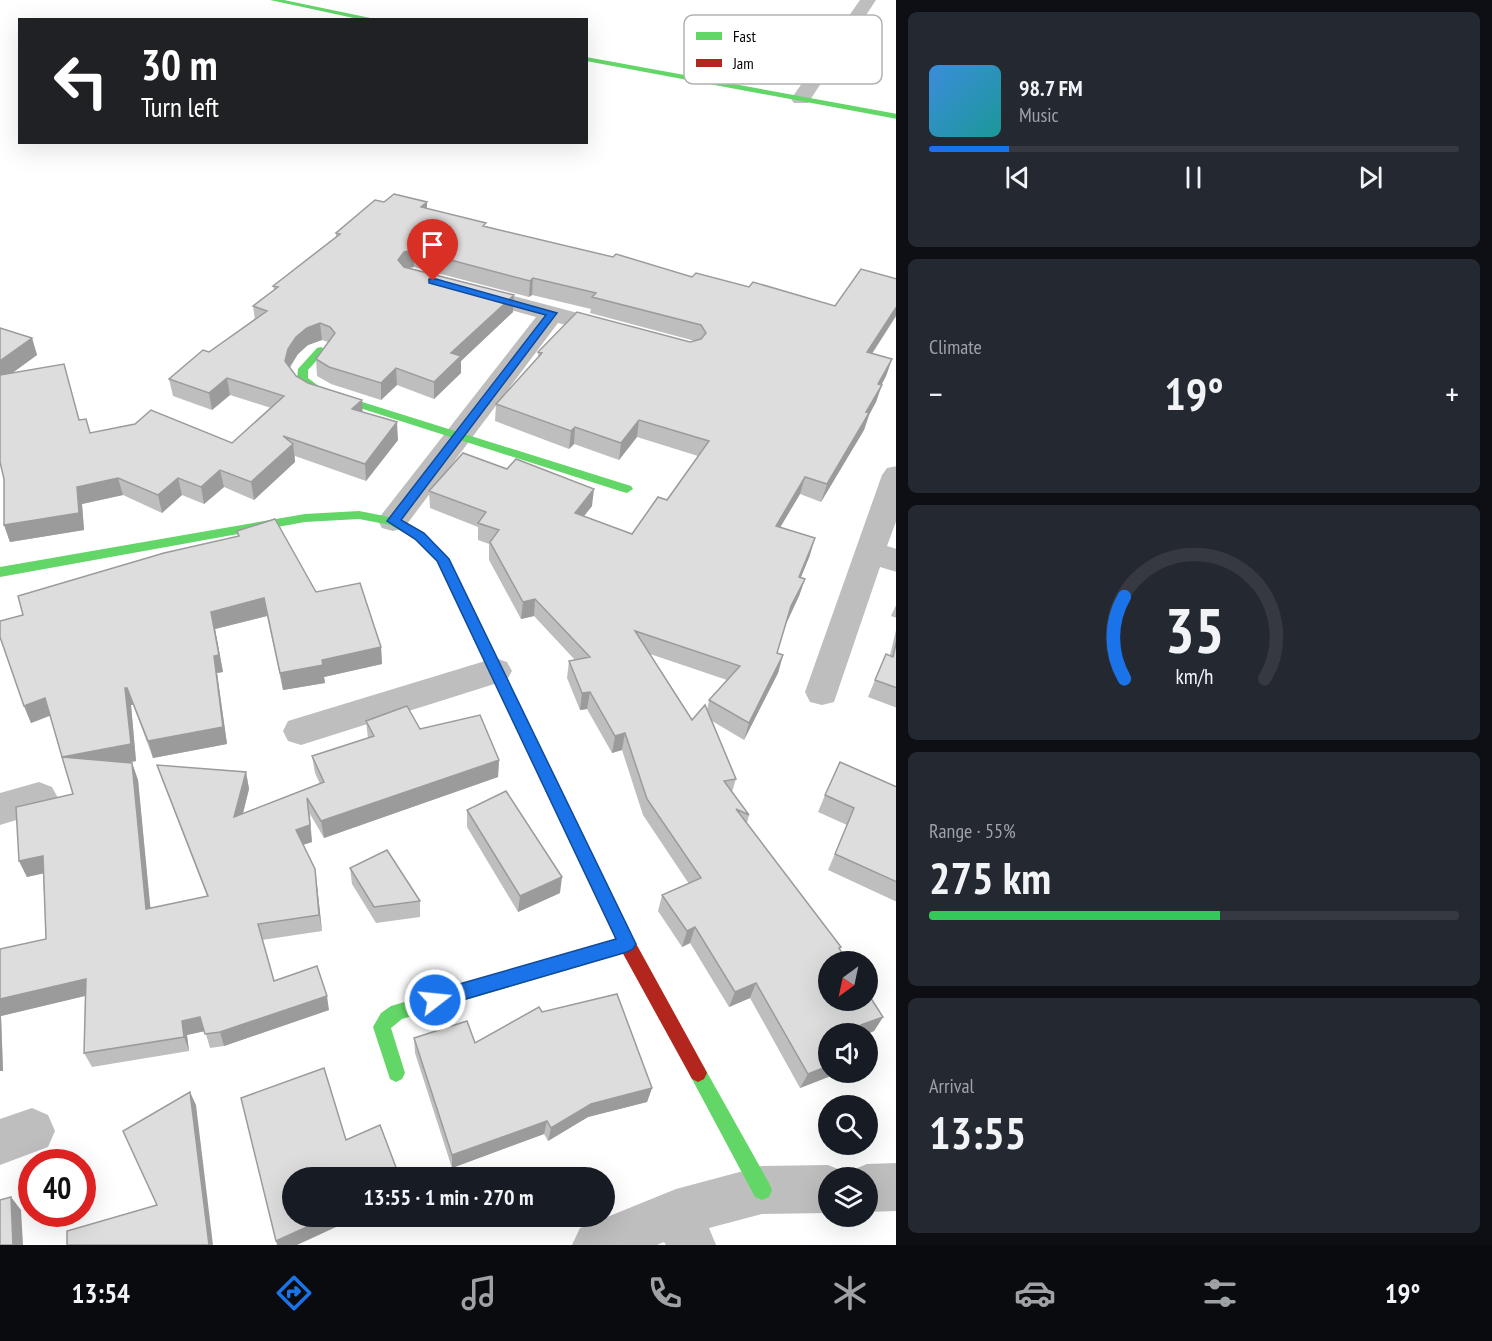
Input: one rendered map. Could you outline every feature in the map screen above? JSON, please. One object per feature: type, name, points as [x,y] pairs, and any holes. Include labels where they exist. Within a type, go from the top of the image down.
[{"type":"street","points":[[273,0],[367,18]]},
{"type":"street","points":[[858,15],[868,0]]},
{"type":"street","points":[[588,59],[684,77]]},
{"type":"street","points":[[720,84],[896,117]]},
{"type":"street","points":[[801,99],[811,84]]},
{"type":"street","points":[[445,284],[631,334]]},
{"type":"street","points":[[393,521],[552,313]]},
{"type":"street","points":[[321,350],[303,369],[302,379],[320,392],[627,489]]},
{"type":"street","points":[[822,692],[883,556],[896,481]]},
{"type":"street","points":[[0,572],[305,518],[359,515],[393,521],[420,536],[442,559],[627,944],[762,1190]]},
{"type":"street","points":[[302,731],[495,671]]},
{"type":"street","points":[[0,809],[39,798]]},
{"type":"street","points":[[396,1073],[382,1027],[387,1019],[397,1012],[627,944]]},
{"type":"street","points":[[878,1188],[896,1187]]},
{"type":"street","points":[[597,1245],[683,1229],[762,1190],[818,1189]]},
{"type":"building","points":[[394,194],[427,202],[421,207],[486,223],[483,226],[613,257],[616,254],[692,277],[696,273],[749,287],[753,282],[835,306],[861,269],[896,279],[896,308],[867,352],[892,359],[878,384],[882,385],[866,412],[869,413],[827,484],[805,477],[776,526],[815,538],[799,577],[805,579],[791,606],[777,653],[783,655],[749,723],[709,700],[740,666],[635,631],[692,720],[705,705],[736,779],[724,781],[749,815],[736,809],[841,947],[839,948],[841,951],[818,951],[818,1011],[878,1011],[878,1009],[883,1017],[866,1023],[818,1023],[818,1070],[808,1074],[756,983],[735,992],[695,927],[687,931],[662,895],[701,878],[647,799],[625,733],[615,736],[590,692],[582,693],[569,661],[590,657],[535,599],[523,602],[490,542],[499,530],[478,523],[486,512],[429,491],[463,453],[507,469],[516,459],[594,489],[575,513],[632,534],[658,497],[667,500],[709,441],[639,420],[621,443],[575,427],[571,431],[496,404],[542,353],[538,352],[577,312],[690,342],[701,339],[706,333],[701,325],[592,297],[596,293],[533,278],[530,281],[413,250],[404,252],[398,260],[404,267],[514,295],[451,353],[461,356],[434,382],[396,368],[381,383],[329,367],[316,359],[335,333],[330,327],[320,323],[307,328],[296,337],[288,349],[285,361],[296,376],[308,383],[362,400],[352,409],[397,422],[365,464],[283,436],[293,444],[251,482],[220,470],[201,487],[178,478],[158,495],[118,478],[77,487],[79,513],[4,525],[4,479],[0,462],[0,375],[64,364],[79,420],[86,419],[90,433],[135,424],[151,410],[232,443],[284,396],[227,378],[209,393],[169,379],[203,350],[209,352],[267,311],[253,306],[278,287],[273,286],[340,234],[336,233],[375,200],[384,202]]},
{"type":"building","points":[[0,328],[32,338],[0,361]]},
{"type":"building","points":[[275,519],[316,592],[360,583],[381,647],[322,660],[323,665],[280,673],[264,598],[211,612],[219,655],[214,656],[223,727],[148,741],[127,688],[125,688],[131,744],[62,757],[45,698],[24,706],[0,637],[0,621],[23,615],[18,596],[164,553],[239,536],[237,531]]},
{"type":"building","points":[[896,644],[896,688],[875,680],[886,654],[893,657]]},
{"type":"building","points":[[407,706],[420,729],[480,715],[499,760],[321,821],[307,798],[310,825],[296,830],[315,869],[319,915],[258,924],[274,981],[317,966],[327,996],[220,1032],[205,1034],[200,1017],[182,1021],[184,1037],[84,1053],[86,979],[0,999],[0,949],[46,939],[43,856],[19,861],[16,807],[73,794],[62,757],[132,763],[146,909],[208,896],[157,765],[246,772],[234,817],[324,782],[312,756],[374,736],[366,721]]},
{"type":"building","points":[[840,762],[896,787],[896,882],[835,854],[854,808],[825,795]]},
{"type":"building","points":[[506,791],[562,877],[520,896],[467,810]]},
{"type":"building","points":[[387,850],[420,901],[374,907],[350,868]]},
{"type":"building","points":[[617,994],[652,1088],[591,1104],[551,1128],[547,1121],[452,1155],[414,1038],[467,1021],[475,1043],[539,1007],[542,1012]]},
{"type":"building","points":[[324,1068],[346,1140],[380,1125],[396,1167],[282,1167],[282,1227],[307,1227],[276,1241],[241,1098]]},
{"type":"building","points":[[190,1092],[209,1245],[67,1245],[67,1231],[81,1227],[96,1227],[96,1223],[157,1205],[123,1131]]},
{"type":"building","points":[[11,1197],[13,1245],[0,1245],[0,1200]]},
{"type":"traffic: fast","points":[[273,0],[367,18]]},
{"type":"traffic: fast","points":[[588,59],[684,77]]},
{"type":"traffic: fast","points":[[720,84],[896,117]]},
{"type":"traffic: fast","points":[[321,350],[303,369],[302,379],[320,392],[627,489]]},
{"type":"traffic: fast","points":[[0,572],[305,518],[359,515],[393,521],[420,536],[442,559],[585,856]]},
{"type":"traffic: fast","points":[[396,1073],[382,1027],[387,1019],[397,1012],[627,944]]},
{"type":"traffic: fast","points":[[698,1073],[762,1190]]},
{"type":"traffic: jam","points":[[585,856],[627,944],[698,1073]]},
{"type":"route","points":[[433,281],[552,313],[393,521],[420,536],[442,559],[627,944],[435,1000]]}]
